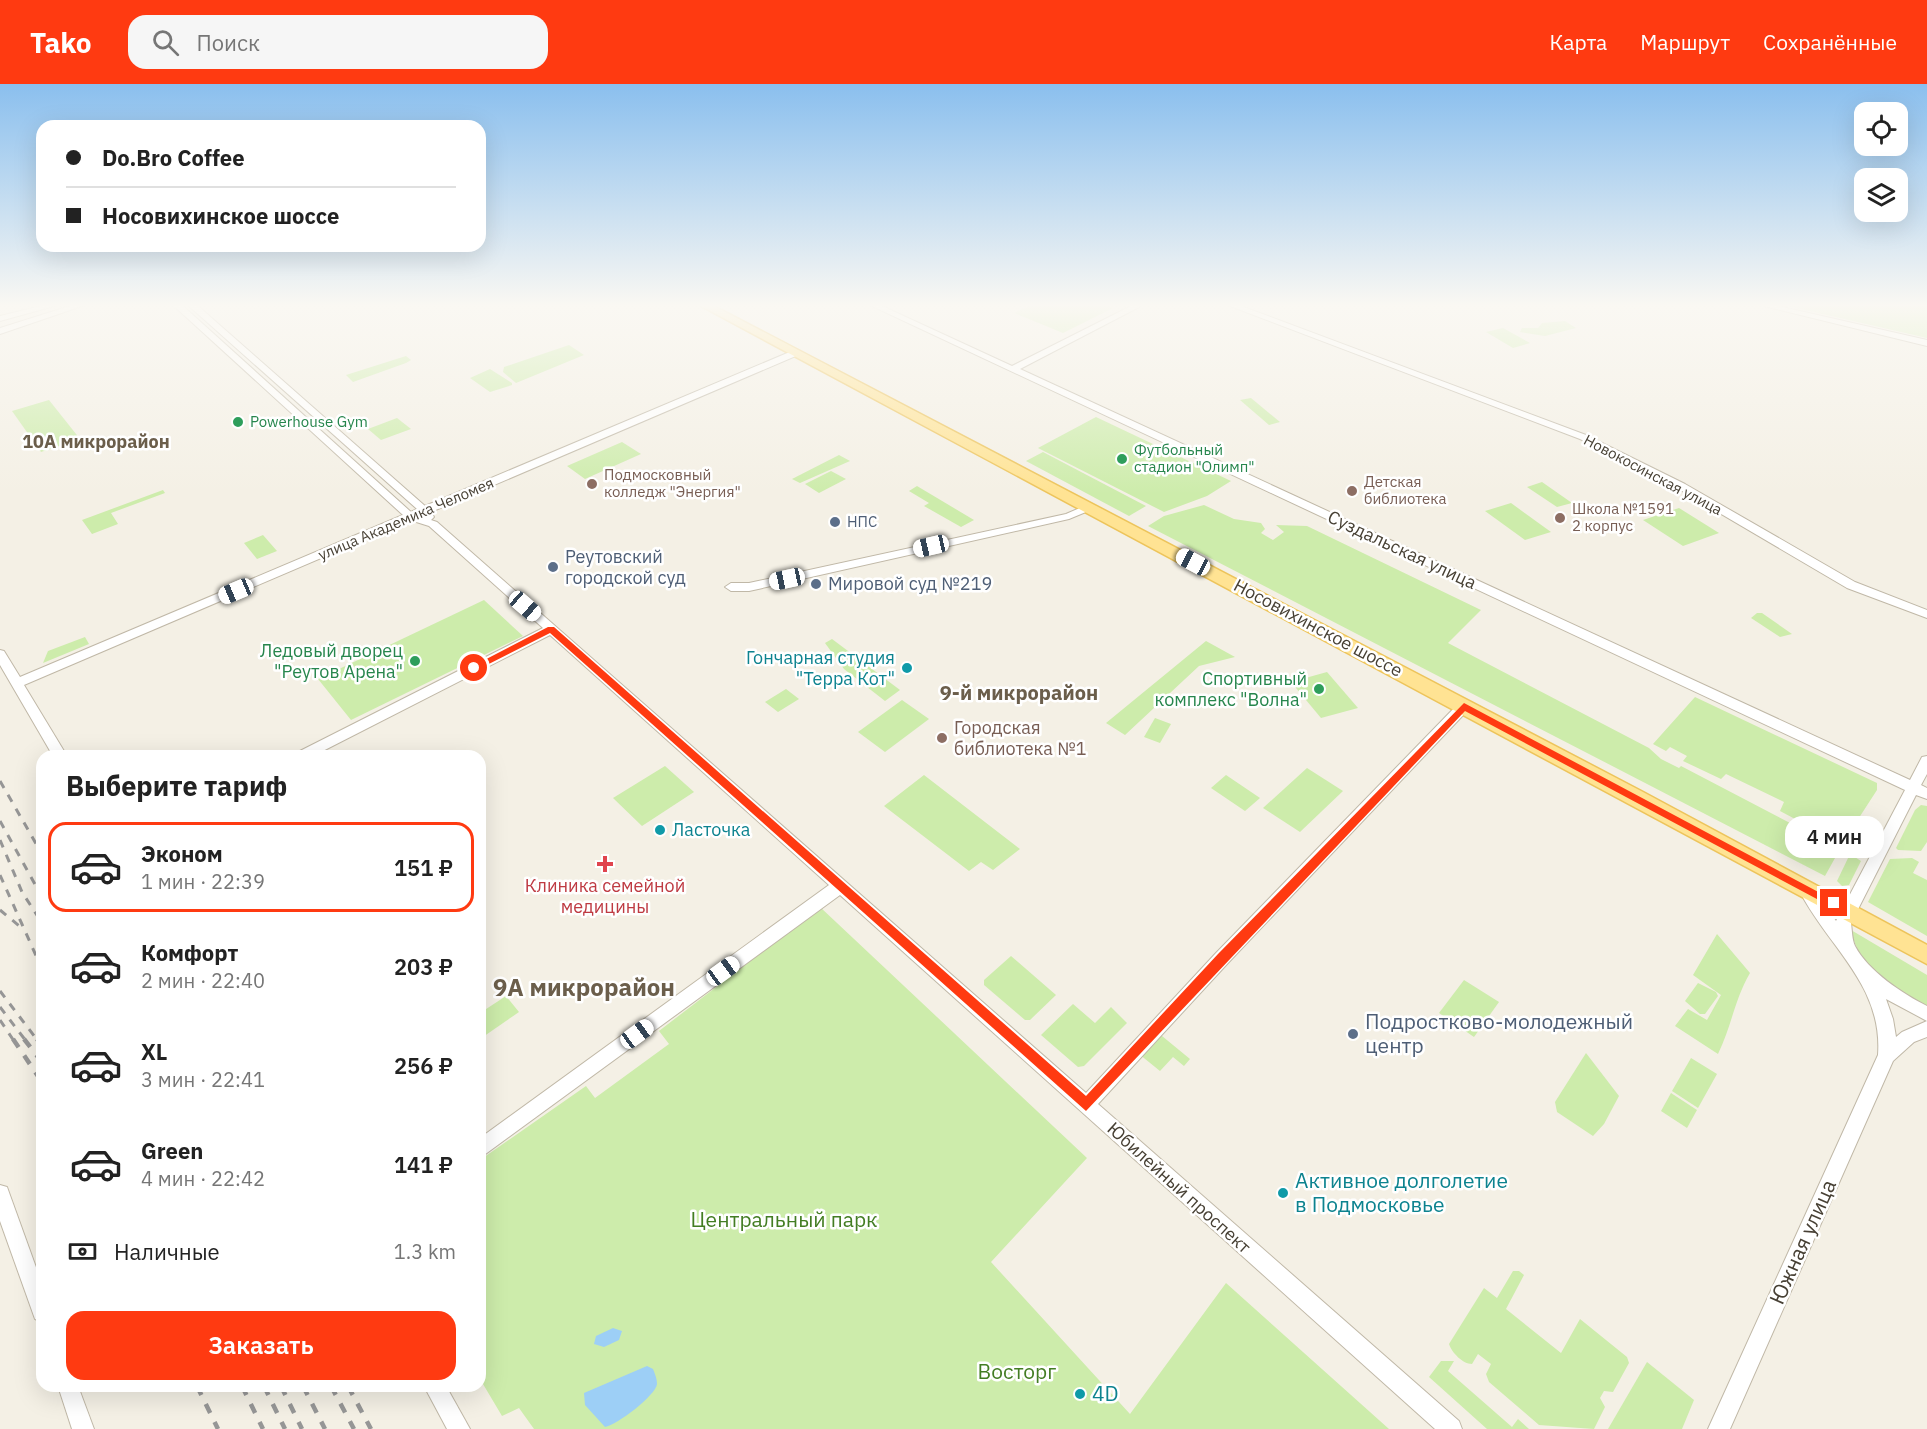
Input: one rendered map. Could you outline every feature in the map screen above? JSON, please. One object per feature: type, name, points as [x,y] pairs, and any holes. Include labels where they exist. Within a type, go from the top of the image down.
[{"type":"main road","name":"Носовихинское шоссе","points":[[827,369],[1804,887],[1927,955]]},
{"type":"street","name":"Юбилейный проспект","points":[[247,369],[411,517],[433,524],[1450,1429]]},
{"type":"street","points":[[264,369],[425,511],[433,524]]},
{"type":"street","name":"улица Академика Челомея","points":[[17,683],[756,369]]},
{"type":"street","name":"Суздальская улица","points":[[1013,369],[1927,794]]},
{"type":"street","name":"Новокосинская улица","points":[[1401,369],[1583,437],[1681,486],[1844,582],[1927,615]]},
{"type":"street","points":[[730,587],[748,587],[1069,516],[1089,507]]},
{"type":"street","points":[[313,750],[551,629]]},
{"type":"street","points":[[0,654],[56,750]]},
{"type":"street","points":[[1086,1105],[1222,958],[1464,706]]},
{"type":"street","points":[[1846,945],[1843,923],[1848,911],[1927,761]]},
{"type":"street","points":[[486,1145],[840,886]]},
{"type":"street","name":"Южная улица","points":[[1719,1429],[1887,1055],[1889,1042],[1881,1001],[1846,945],[1804,887]]},
{"type":"street","points":[[1859,966],[1892,996],[1927,1014]]},
{"type":"street","name":"Южная улица","points":[[1887,1055],[1908,1037],[1927,1029]]},
{"type":"street","points":[[0,1194],[36,1295]]},
{"type":"street","points":[[70,1392],[83,1429]]},
{"type":"street","points":[[437,1392],[459,1429]]},
{"type":"green space","points":[[366,369],[390,369],[353,382],[346,375]]},
{"type":"green space","points":[[490,369],[512,385],[490,392],[470,378]]},
{"type":"green space","points":[[504,369],[551,369],[516,383],[503,372]]},
{"type":"green space","points":[[1251,398],[1280,422],[1269,425],[1240,400]]},
{"type":"green space","points":[[49,400],[80,439],[41,452],[12,411]]},
{"type":"green space","name":"Футбольный стадион \"Олимп\"","points":[[1096,417],[1231,481],[1207,496],[1164,512],[1038,448]]},
{"type":"green space","points":[[397,418],[411,429],[381,440],[368,429]]},
{"type":"green space","points":[[622,442],[641,454],[585,479],[567,466]]},
{"type":"green space","points":[[1043,452],[1146,506],[1129,516],[1026,461]]},
{"type":"green space","points":[[839,455],[850,461],[800,483],[792,479]]},
{"type":"green space","points":[[831,471],[846,479],[819,493],[805,484]]},
{"type":"green space","points":[[1542,482],[1572,503],[1557,507],[1527,487]]},
{"type":"green space","points":[[917,486],[974,520],[961,527],[924,506],[929,503],[909,491]]},
{"type":"green space","points":[[163,490],[165,493],[111,513],[118,524],[92,534],[82,520]]},
{"type":"green space","points":[[1511,503],[1551,532],[1525,540],[1485,511]]},
{"type":"green space","points":[[1204,505],[1234,519],[1261,523],[1265,529],[1261,533],[1273,540],[1284,532],[1276,525],[1307,526],[1481,610],[1448,643],[1649,748],[1661,759],[1679,768],[1681,766],[1840,849],[1825,876],[1148,526],[1164,516]]},
{"type":"green space","points":[[1679,508],[1719,533],[1683,546],[1643,520]]},
{"type":"green space","points":[[263,535],[277,551],[257,559],[244,543]]},
{"type":"green space","name":"Ледовый дворец \"Реутов Арена\"","points":[[484,600],[523,636],[351,720],[318,679]]},
{"type":"green space","points":[[1757,613],[1762,613],[1792,634],[1780,637],[1751,618]]},
{"type":"green space","points":[[85,637],[89,644],[43,663],[48,651]]},
{"type":"green space","points":[[832,639],[900,690],[885,701],[844,669],[825,643]]},
{"type":"green space","points":[[1206,641],[1235,657],[1199,666],[1125,735],[1106,723]]},
{"type":"green space","name":"Спортивный комплекс \"Волна\"","points":[[1327,672],[1358,708],[1321,718],[1291,682]]},
{"type":"green space","points":[[786,689],[799,699],[778,712],[765,702]]},
{"type":"green space","points":[[1695,697],[1877,783],[1877,790],[1842,844],[1780,811],[1784,802],[1726,774],[1721,779],[1683,761],[1687,756],[1670,747],[1666,751],[1653,744]]},
{"type":"green space","points":[[902,700],[929,719],[885,752],[858,732]]},
{"type":"green space","points":[[1155,718],[1171,724],[1160,743],[1144,737]]},
{"type":"green space","points":[[665,766],[694,792],[642,826],[613,798]]},
{"type":"green space","points":[[1307,768],[1343,791],[1300,832],[1263,808]]},
{"type":"green space","points":[[924,775],[1020,849],[993,870],[981,862],[969,871],[884,806]]},
{"type":"green space","points":[[1226,775],[1260,798],[1245,811],[1211,788]]},
{"type":"green space","points":[[1921,805],[1927,806],[1927,842],[1921,851],[1898,850],[1896,848],[1915,810]]},
{"type":"green space","points":[[1850,854],[1861,861],[1849,885],[1842,886],[1837,881]]},
{"type":"green space","points":[[1912,858],[1919,862],[1913,873],[1927,880],[1927,936],[1868,902],[1890,859]]},
{"type":"green space","name":"Центральный парк","points":[[820,907],[1087,1158],[991,1262],[1130,1414],[1226,1283],[1389,1429],[534,1429],[519,1408],[502,1416],[486,1389],[486,1156],[586,1086],[595,1098],[669,1044],[659,1031]]},
{"type":"green space","points":[[1851,930],[1927,975],[1927,1008],[1891,986],[1870,967],[1855,944]]},
{"type":"green space","points":[[1717,934],[1750,973],[1740,993],[1718,1054],[1675,1026],[1688,1009],[1707,1020],[1721,995],[1693,975]]},
{"type":"green space","points":[[1011,956],[1056,995],[1030,1020],[1025,1020],[984,985],[984,980]]},
{"type":"green space","points":[[1464,980],[1499,1002],[1474,1037],[1439,1013]]},
{"type":"green space","points":[[1698,983],[1716,992],[1718,996],[1705,1014],[1700,1014],[1685,1001]]},
{"type":"green space","points":[[506,996],[519,1012],[486,1035],[486,1009]]},
{"type":"green space","points":[[1073,1004],[1095,1023],[1111,1007],[1127,1023],[1084,1066],[1078,1067],[1041,1035]]},
{"type":"green space","points":[[1156,1036],[1162,1036],[1190,1059],[1184,1066],[1173,1057],[1160,1071],[1139,1054]]},
{"type":"green space","points":[[1586,1053],[1619,1096],[1604,1124],[1593,1136],[1557,1112],[1555,1102]]},
{"type":"green space","points":[[1691,1058],[1717,1074],[1698,1108],[1672,1091]]},
{"type":"green space","points":[[1671,1093],[1697,1110],[1687,1128],[1661,1111]]},
{"type":"green space","points":[[1513,1271],[1519,1271],[1524,1275],[1506,1309],[1561,1353],[1580,1319],[1627,1357],[1629,1363],[1613,1392],[1604,1391],[1600,1398],[1605,1407],[1594,1429],[1539,1425],[1489,1382],[1486,1374],[1491,1364],[1478,1354],[1472,1364],[1465,1362],[1450,1347],[1449,1344],[1484,1288],[1497,1298]]},
{"type":"green space","points":[[1441,1361],[1454,1361],[1448,1371],[1512,1427],[1518,1419],[1529,1429],[1487,1429],[1429,1377]]},
{"type":"green space","points":[[1647,1362],[1694,1400],[1682,1429],[1608,1429]]},
{"type":"water","points":[[613,1328],[622,1331],[619,1340],[604,1347],[594,1344],[596,1336]]},
{"type":"water","points":[[647,1366],[653,1369],[657,1384],[655,1389],[635,1409],[605,1427],[585,1405],[584,1393]]},
{"type":"railway","points":[[0,781],[36,844]]},
{"type":"railway","points":[[0,821],[36,886]]},
{"type":"railway","points":[[0,840],[22,892],[36,914]]},
{"type":"railway","points":[[0,875],[36,956]]},
{"type":"railway","points":[[0,910],[23,929]]},
{"type":"railway","points":[[0,991],[36,1038]]},
{"type":"railway","points":[[0,1007],[26,1041]]},
{"type":"railway","points":[[0,1020],[14,1041]]},
{"type":"railway","points":[[13,1039],[36,1073]]},
{"type":"railway","points":[[24,1039],[36,1054]]},
{"type":"railway","points":[[200,1392],[218,1429]]},
{"type":"railway","points":[[245,1392],[263,1429]]},
{"type":"railway","points":[[267,1392],[285,1429]]},
{"type":"railway","points":[[284,1392],[302,1429]]},
{"type":"railway","points":[[306,1392],[325,1429]]},
{"type":"railway","points":[[334,1392],[354,1429]]},
{"type":"railway","points":[[351,1392],[371,1429]]},
{"type":"place","name":"Powerhouse Gym","points":[[238,422]]},
{"type":"place","name":"Футбольный стадион \"Олимп\"","points":[[1122,459]]},
{"type":"place","name":"Подмосковный колледж \"Энергия\"","points":[[592,484]]},
{"type":"place","name":"Детская библиотека","points":[[1352,491]]},
{"type":"place","name":"Школа №1591 2 корпус","points":[[1560,518]]},
{"type":"place","name":"НПС","points":[[835,522]]},
{"type":"place","name":"Реутовский городской суд","points":[[553,567]]},
{"type":"place","name":"Мировой суд №219","points":[[816,584]]},
{"type":"place","name":"Ледовый дворец \"Реутов Арена\"","points":[[415,661]]},
{"type":"place","name":"Гончарная студия \"Терра Кот\"","points":[[907,668]]},
{"type":"place","name":"Спортивный комплекс \"Волна\"","points":[[1319,689]]},
{"type":"place","name":"Городская библиотека №1","points":[[942,738]]},
{"type":"place","name":"Ласточка","points":[[660,830]]},
{"type":"place","name":"Клиника семейной медицины","points":[[605,864]]},
{"type":"place","name":"Подростково-молодежный центр","points":[[1353,1034]]},
{"type":"place","name":"Активное долголетие в Подмосковье","points":[[1283,1193]]},
{"type":"place","name":"4D","points":[[1080,1394]]},
{"type":"district","name":"10А микрорайон","points":[[96,442]]},
{"type":"district","name":"9-й микрорайон","points":[[1019,693]]},
{"type":"district","name":"9А микрорайон","points":[[584,988]]},
{"type":"route","points":[[474,668],[551,629],[1086,1105],[1222,958],[1464,706],[1834,903]]},
{"type":"park label","name":"Восторг","points":[[1017,1372]]}]
